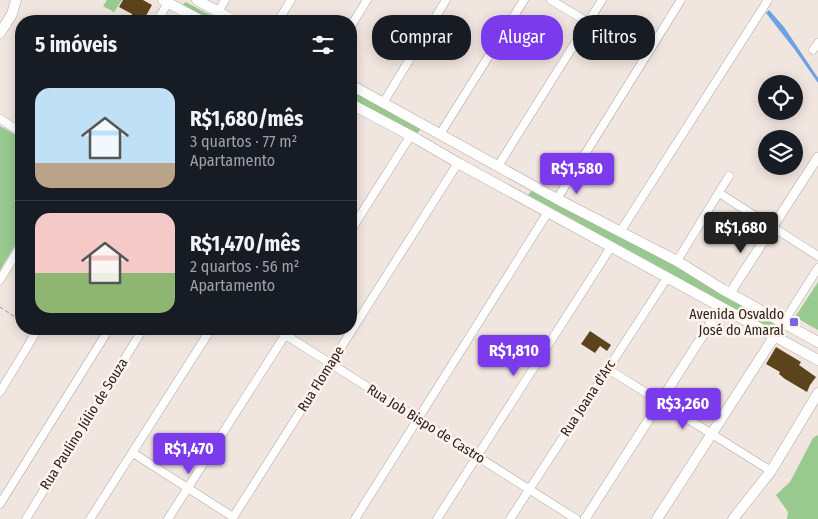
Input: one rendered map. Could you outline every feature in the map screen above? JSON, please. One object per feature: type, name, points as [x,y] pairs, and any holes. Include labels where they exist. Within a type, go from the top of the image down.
[{"type":"main road","points":[[0,33],[12,14],[16,0]]},
{"type":"main road","points":[[190,0],[218,12]]},
{"type":"main road","points":[[197,0],[224,15]]},
{"type":"main road","points":[[167,1],[192,15]]},
{"type":"main road","points":[[357,88],[557,199],[677,260],[730,293],[818,342]]},
{"type":"main road","points":[[357,107],[411,135],[458,163],[818,360]]},
{"type":"main road","points":[[514,193],[523,190],[525,181]]},
{"type":"main road","points":[[657,519],[774,336],[787,325]]},
{"type":"main road","points":[[733,519],[771,471],[818,393]]},
{"type":"street","points":[[218,12],[226,0]]},
{"type":"street","points":[[282,15],[291,0]]},
{"type":"street","points":[[357,16],[367,0]]},
{"type":"street","points":[[383,103],[446,0]]},
{"type":"street","points":[[440,134],[524,0]]},
{"type":"street","points":[[551,0],[576,15]]},
{"type":"street","points":[[592,15],[602,0]]},
{"type":"street","points":[[557,199],[681,0]]},
{"type":"street","points":[[620,232],[768,0]]},
{"type":"street","points":[[160,15],[167,1]]},
{"type":"street","points":[[498,166],[573,46]]},
{"type":"street","points":[[0,119],[15,128]]},
{"type":"street","points":[[357,220],[411,135]]},
{"type":"street","points":[[730,293],[818,157]]},
{"type":"street","name":"Rua Flomape","points":[[357,321],[458,163]]},
{"type":"street","points":[[677,260],[729,176]]},
{"type":"street","points":[[719,193],[818,256]]},
{"type":"street","points":[[355,519],[548,212]]},
{"type":"street","points":[[437,519],[611,247]]},
{"type":"street","points":[[0,280],[15,255]]},
{"type":"street","points":[[787,325],[818,268]]},
{"type":"street","name":"Rua Joana d'Arc","points":[[510,519],[667,278]]},
{"type":"street","points":[[585,519],[721,307]]},
{"type":"street","points":[[0,392],[34,335]]},
{"type":"street","points":[[0,504],[105,335]]},
{"type":"street","name":"Rua Paulino Júlio de Souza","points":[[26,519],[139,335]]},
{"type":"street","points":[[90,519],[207,335]]},
{"type":"street","points":[[168,519],[285,335]]},
{"type":"street","name":"Rua Job Bispo de Castro","points":[[291,335],[330,363],[576,519]]},
{"type":"street","name":"Rua Flomape","points":[[232,518],[348,335]]},
{"type":"street","points":[[608,368],[711,435],[771,471]]},
{"type":"street","points":[[133,452],[232,518]]},
{"type":"path","points":[[0,307],[15,317]]},
{"type":"green space","points":[[107,0],[122,0],[114,12],[103,6]]},
{"type":"green space","points":[[186,2],[212,15],[201,15],[183,4]]},
{"type":"green space","points":[[357,92],[422,127],[417,134],[357,102]]},
{"type":"green space","points":[[0,126],[15,135],[15,245],[0,270]]},
{"type":"green space","points":[[534,188],[786,327],[774,330],[528,195]]},
{"type":"green space","points":[[818,282],[818,330],[795,317]]},
{"type":"green space","points":[[818,435],[818,519],[787,519],[788,512],[776,495],[790,482],[813,438]]},
{"type":"water","points":[[769,10],[784,27],[818,78],[818,83],[766,13]]},
{"type":"building","points":[[123,0],[143,0],[152,5],[146,15],[132,15],[119,7]]},
{"type":"building","points":[[590,331],[611,345],[607,351],[600,346],[595,353],[581,344]]},
{"type":"building","points":[[776,347],[801,362],[799,365],[816,377],[807,392],[785,379],[779,374],[780,372],[766,364]]},
{"type":"place","name":"Avenida Osvaldo José do Amaral","points":[[794,322]]}]
